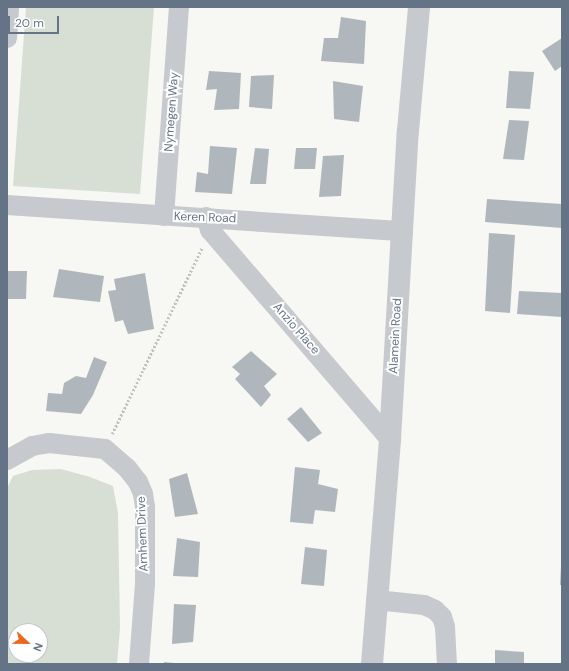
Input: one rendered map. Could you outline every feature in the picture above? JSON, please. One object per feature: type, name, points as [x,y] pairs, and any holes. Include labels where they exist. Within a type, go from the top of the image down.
[{"type":"street","points":[[7,38],[9,7]]},
{"type":"street","name":"Nymegen Way","points":[[164,216],[179,7]]},
{"type":"street","name":"Alamein Road","points":[[372,664],[390,439],[408,131],[419,7]]},
{"type":"street","name":"Keren Road","points":[[7,205],[164,216],[208,224],[403,231]]},
{"type":"street","name":"Anzio Place","points":[[208,224],[390,439]]},
{"type":"street","points":[[7,460],[32,446],[48,443],[105,449]]},
{"type":"street","name":"Arnhem Drive","points":[[105,449],[127,468],[138,482],[143,494],[145,507],[145,584],[139,664]]},
{"type":"street","points":[[376,600],[424,605],[435,610],[442,617],[445,627],[447,664]]},
{"type":"path","points":[[105,449],[208,224]]},
{"type":"shaded area","points":[[26,7],[154,7],[140,194],[13,186]]},
{"type":"shaded area","points":[[61,469],[90,477],[113,486],[118,513],[120,628],[117,664],[7,664],[7,488],[13,476],[32,470]]},
{"type":"building","points":[[341,17],[366,21],[364,64],[321,61],[324,38],[338,38]]},
{"type":"building","points":[[562,38],[562,66],[555,71],[542,51]]},
{"type":"building","points":[[209,71],[241,73],[239,109],[214,110],[217,89],[206,90]]},
{"type":"building","points":[[509,71],[534,72],[530,109],[506,108]]},
{"type":"building","points":[[274,75],[272,109],[249,107],[251,76]]},
{"type":"building","points":[[333,81],[363,86],[359,122],[334,119]]},
{"type":"building","points":[[509,120],[529,121],[524,160],[503,159]]},
{"type":"building","points":[[210,146],[237,148],[232,194],[195,192],[197,172],[208,174]]},
{"type":"building","points":[[255,148],[269,149],[266,184],[250,184]]},
{"type":"building","points":[[296,148],[317,148],[315,169],[294,169]]},
{"type":"building","points":[[344,155],[341,196],[319,197],[323,156]]},
{"type":"building","points":[[487,199],[562,204],[562,228],[485,222]]},
{"type":"building","points":[[489,233],[515,235],[510,313],[485,311]]},
{"type":"building","points":[[59,269],[104,276],[100,302],[53,297]]},
{"type":"building","points":[[7,271],[27,271],[26,299],[7,299]]},
{"type":"building","points":[[145,273],[154,329],[128,334],[123,320],[115,322],[108,291],[116,290],[114,279]]},
{"type":"building","points":[[519,291],[562,293],[562,317],[517,314]]},
{"type":"building","points":[[251,351],[277,374],[264,386],[271,395],[261,407],[235,379],[240,374],[232,367]]},
{"type":"building","points":[[94,357],[107,362],[93,395],[81,414],[46,411],[48,393],[62,394],[64,383],[76,376],[86,378]]},
{"type":"building","points":[[301,407],[322,433],[308,442],[287,419]]},
{"type":"building","points":[[295,467],[320,470],[318,484],[338,489],[335,512],[315,510],[313,524],[290,522]]},
{"type":"building","points":[[187,473],[198,514],[175,517],[169,479]]},
{"type":"building","points":[[177,538],[200,542],[198,577],[173,576]]},
{"type":"building","points":[[305,547],[327,550],[324,586],[301,584]]},
{"type":"building","points":[[561,566],[562,585],[560,585]]},
{"type":"building","points":[[174,604],[196,605],[193,642],[172,644]]},
{"type":"building","points":[[495,650],[524,652],[524,664],[495,664]]},
{"type":"building","points":[[164,662],[174,663],[174,664],[164,664]]}]
